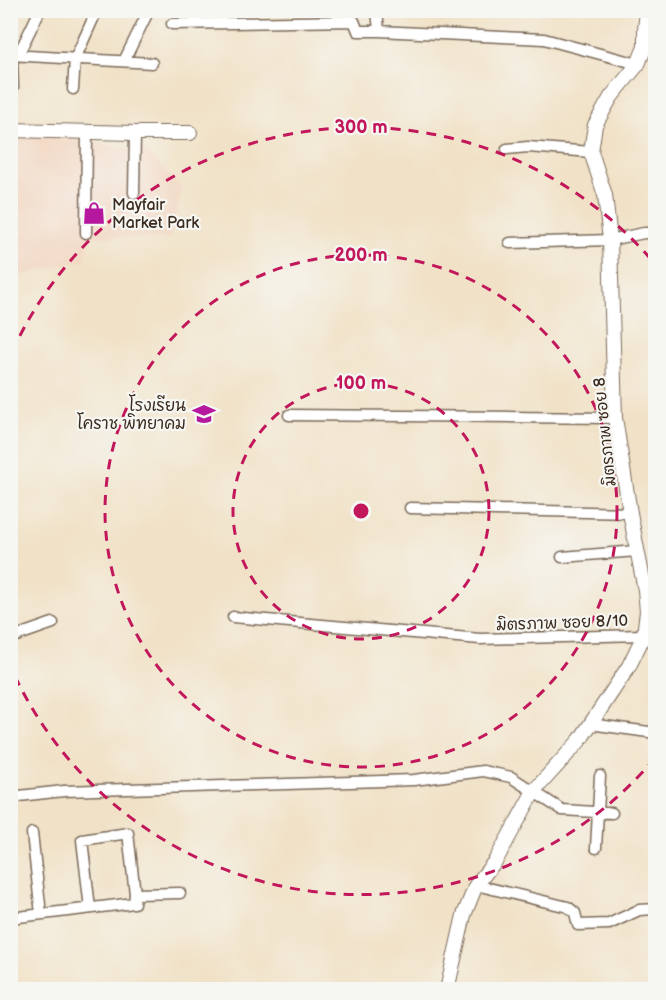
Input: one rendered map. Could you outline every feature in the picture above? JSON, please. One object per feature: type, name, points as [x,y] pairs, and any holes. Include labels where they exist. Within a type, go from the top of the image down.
[{"type":"street","points":[[13,88],[14,55],[40,10]]},
{"type":"street","points":[[73,89],[75,59],[97,10]]},
{"type":"street","points":[[124,61],[149,10]]},
{"type":"street","points":[[377,10],[379,31]]},
{"type":"street","name":"มิตรภาพ ซอย 8","points":[[447,990],[464,915],[476,885],[496,860],[534,791],[580,740],[629,666],[644,635],[650,590],[637,551],[615,418],[610,240],[605,195],[591,152],[595,125],[611,97],[650,48],[645,30],[648,10]]},
{"type":"street","points":[[172,24],[354,21],[358,31],[544,39],[638,64]]},
{"type":"street","points":[[14,55],[152,63]]},
{"type":"street","points":[[10,130],[190,132]]},
{"type":"street","points":[[86,233],[87,132]]},
{"type":"street","points":[[134,193],[135,133]]},
{"type":"street","points":[[507,149],[528,147],[591,152]]},
{"type":"street","points":[[510,243],[610,240],[644,232],[656,233]]},
{"type":"street","points":[[289,415],[615,418]]},
{"type":"street","points":[[410,508],[630,513]]},
{"type":"street","points":[[562,557],[637,551]]},
{"type":"street","name":"มิตรภาพ ซอย 8/10","points":[[232,617],[480,639],[644,635]]},
{"type":"street","points":[[10,638],[53,623]]},
{"type":"street","points":[[590,724],[656,733]]},
{"type":"street","points":[[10,797],[64,791],[414,780],[483,771],[511,777],[562,810],[612,813]]},
{"type":"street","points":[[596,848],[600,776]]},
{"type":"street","points":[[32,833],[41,914]]},
{"type":"street","points":[[10,918],[134,903],[128,833],[82,840],[90,908]]},
{"type":"street","points":[[476,885],[568,907],[574,913],[578,925],[609,924],[639,910],[656,909]]},
{"type":"street","points":[[135,894],[180,893]]},
{"type":"shaded area","name":"Mayfair Market Park","points":[[10,130],[146,151],[182,189],[170,239],[90,236],[85,260],[11,277]]},
{"type":"place","name":"Mayfair Market Park","points":[[94,213]]},
{"type":"place","name":"โรงเรียน โคราช พิทยาคม","points":[[204,414]]}]
